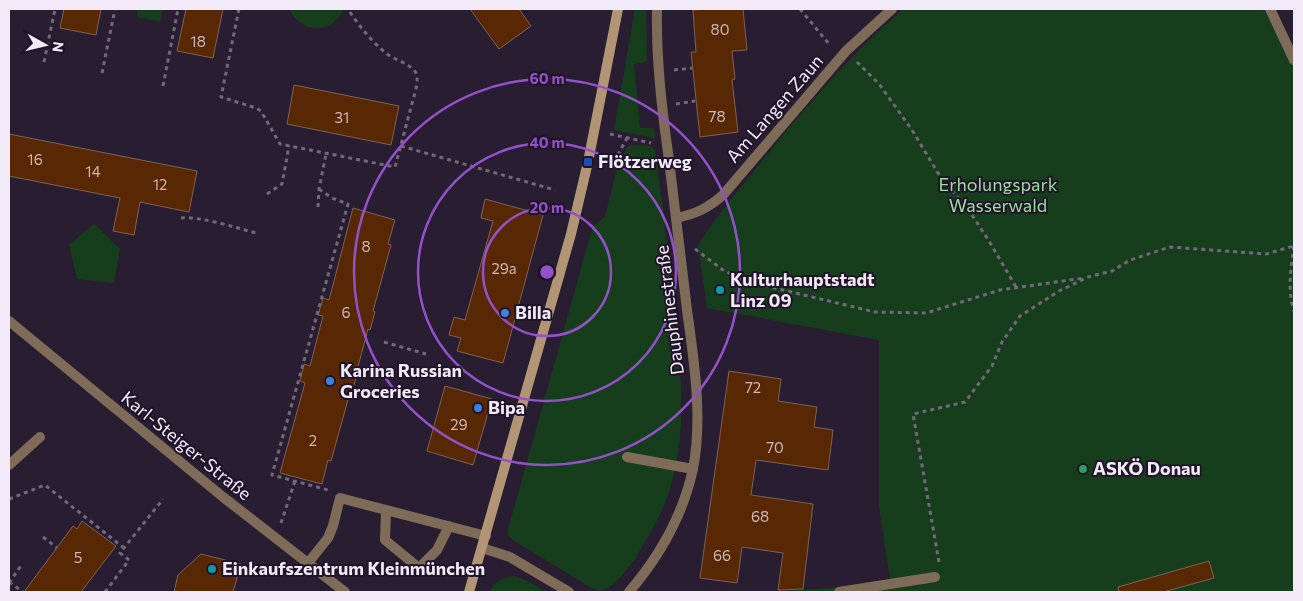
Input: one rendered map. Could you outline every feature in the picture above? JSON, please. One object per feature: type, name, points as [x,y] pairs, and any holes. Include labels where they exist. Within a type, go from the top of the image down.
[{"type":"main road","points":[[469,592],[571,234],[590,153],[618,9]]},
{"type":"street","name":"Dauphinestraße","points":[[634,591],[669,534],[683,505],[693,469],[696,447],[697,420],[694,365],[660,89],[656,33],[657,9]]},
{"type":"street","name":"Am Langen Zaun","points":[[676,218],[690,216],[709,207],[723,195],[846,51],[892,9]]},
{"type":"street","points":[[1270,9],[1294,60]]},
{"type":"street","name":"Karl-Steiger-Straße","points":[[9,321],[223,497],[345,592]]},
{"type":"street","points":[[9,465],[40,437]]},
{"type":"street","points":[[627,458],[693,469]]},
{"type":"street","points":[[308,563],[328,538],[340,498],[486,536]]},
{"type":"street","points":[[386,510],[385,540],[419,568],[437,550],[449,526]]},
{"type":"street","points":[[482,548],[510,557],[569,592]]},
{"type":"street","points":[[840,592],[935,577]]},
{"type":"path","points":[[44,62],[55,9]]},
{"type":"path","points":[[102,73],[114,9]]},
{"type":"path","points":[[163,86],[178,9]]},
{"type":"path","points":[[239,9],[221,97],[261,111],[280,144],[395,167],[417,85],[417,74],[412,68],[392,58],[362,31],[348,9]]},
{"type":"path","points":[[800,9],[829,44]]},
{"type":"path","points":[[846,51],[879,84],[906,122],[938,173],[972,215],[1016,288]]},
{"type":"path","points":[[671,70],[692,68]]},
{"type":"path","points":[[675,104],[695,101]]},
{"type":"path","points":[[610,134],[655,144]]},
{"type":"path","points":[[610,169],[627,138]]},
{"type":"path","points":[[267,194],[282,184],[289,146]]},
{"type":"path","points":[[401,146],[555,190]]},
{"type":"path","points":[[318,207],[319,190],[326,154]]},
{"type":"path","points":[[319,190],[332,198],[348,204],[272,475],[332,491]]},
{"type":"path","points":[[182,218],[199,219],[256,233]]},
{"type":"path","points":[[695,248],[723,270],[745,280],[875,312],[926,313],[1000,290],[1088,277],[1112,271],[1130,260],[1170,248],[1266,254],[1294,246],[1290,272],[1291,301],[1294,311]]},
{"type":"path","points":[[935,577],[939,562],[913,414],[965,402],[992,366],[1002,342],[1020,316],[1059,291],[1088,277]]},
{"type":"path","points":[[384,342],[426,354]]},
{"type":"path","points":[[272,535],[282,522],[295,481]]},
{"type":"path","points":[[9,499],[44,485],[124,548]]},
{"type":"path","points":[[107,591],[129,560],[120,552],[163,500]]},
{"type":"path","points":[[43,537],[57,548]]},
{"type":"path","points":[[22,564],[9,582],[23,592]]},
{"type":"green space","points":[[138,9],[162,9],[160,22],[137,17]]},
{"type":"green space","points":[[289,9],[344,9],[332,23],[316,28],[301,23]]},
{"type":"green space","points":[[635,9],[646,9],[647,62],[634,64],[640,128],[654,128],[654,138],[614,130]]},
{"type":"green space","name":"Erholungspark Wasserwald","points":[[903,9],[1263,9],[1294,66],[1294,592],[772,592],[830,588],[890,579],[879,506],[879,340],[707,308],[698,244],[728,203],[787,130],[837,73]]},
{"type":"green space","points":[[631,145],[650,146],[655,150],[679,356],[680,438],[670,489],[652,529],[636,557],[623,574],[608,588],[599,590],[593,589],[513,540],[508,535],[508,529],[593,226],[605,217],[616,172],[627,147]]},
{"type":"green space","points":[[94,224],[120,249],[114,283],[77,279],[69,245]]},
{"type":"green space","points":[[514,576],[530,582],[545,592],[490,592],[499,581]]},
{"type":"building","points":[[64,9],[101,9],[96,35],[60,28]]},
{"type":"building","points":[[186,9],[223,9],[213,58],[177,51]]},
{"type":"building","points":[[470,9],[519,9],[531,26],[499,49]]},
{"type":"building","points":[[743,9],[747,50],[732,51],[735,79],[732,80],[738,132],[700,137],[691,52],[696,52],[693,10]]},
{"type":"building","points":[[294,85],[399,106],[391,145],[287,124]]},
{"type":"building","points":[[9,134],[197,171],[189,212],[140,202],[134,235],[113,231],[120,198],[9,176]]},
{"type":"building","points":[[485,199],[543,215],[503,363],[457,351],[461,338],[449,335],[454,317],[465,320],[493,221],[481,218]]},
{"type":"building","points":[[353,208],[395,220],[388,244],[391,245],[373,311],[375,312],[370,330],[368,329],[351,396],[349,396],[331,461],[328,460],[322,484],[280,473],[305,383],[300,381],[304,364],[310,366],[323,316],[318,315],[323,298],[329,300]]},
{"type":"building","points":[[729,371],[781,379],[778,401],[817,407],[814,427],[833,430],[828,470],[756,460],[751,495],[813,504],[803,589],[778,590],[783,553],[742,547],[737,583],[700,578]]},
{"type":"building","points":[[445,386],[492,399],[473,465],[427,451]]},
{"type":"building","points":[[82,521],[116,546],[81,592],[24,592],[73,526],[77,529]]},
{"type":"building","name":"Einkaufszentrum Kleinmünchen","points":[[201,554],[241,564],[233,592],[174,592],[178,575]]},
{"type":"building","points":[[1209,561],[1214,578],[1163,592],[1119,592],[1118,587]]},
{"type":"place","name":"Flötzerweg","points":[[588,162]]},
{"type":"place","name":"Kulturhauptstadt Linz 09","points":[[720,290]]},
{"type":"place","name":"Billa","points":[[505,313]]},
{"type":"place","name":"Karina Russian Groceries","points":[[330,381]]},
{"type":"place","name":"Bipa","points":[[478,408]]},
{"type":"place","name":"ASKÖ Donau","points":[[1083,469]]},
{"type":"place","name":"Einkaufszentrum Kleinmünchen","points":[[212,569]]}]
